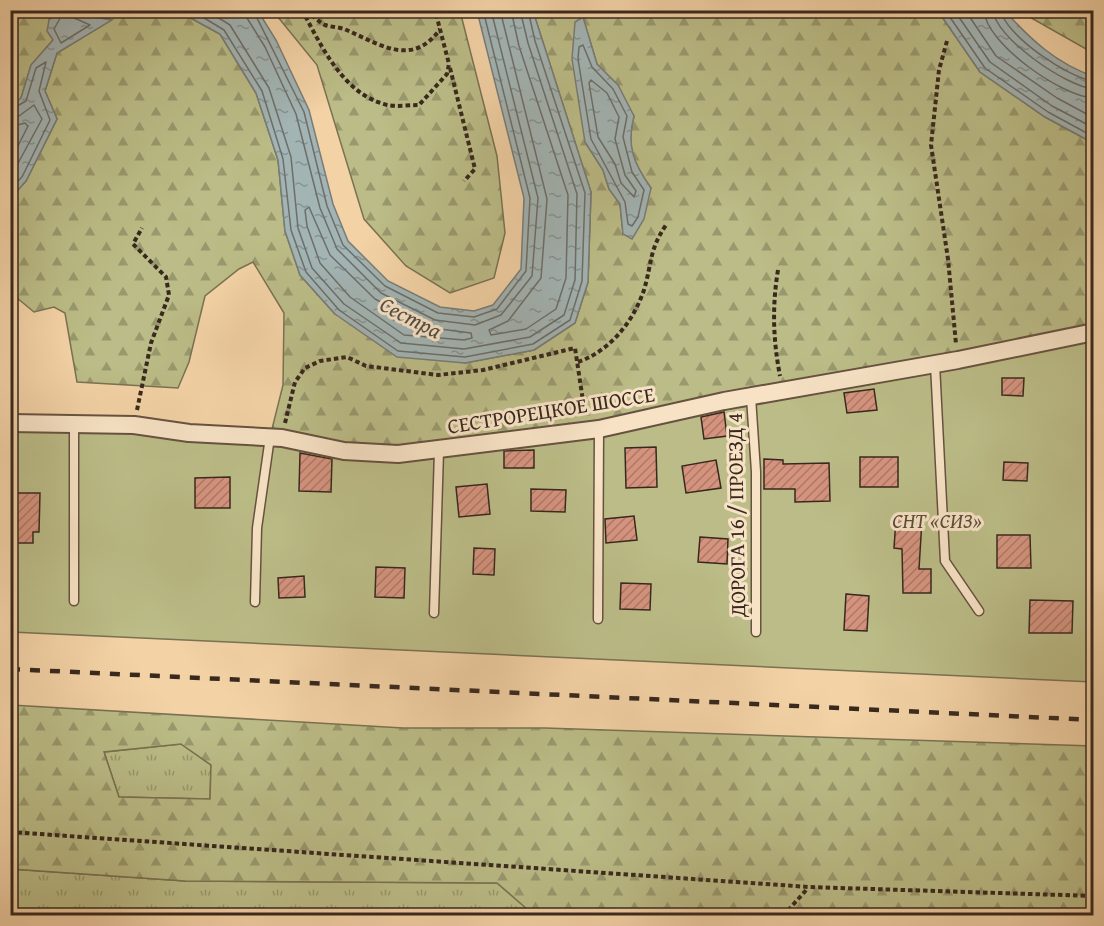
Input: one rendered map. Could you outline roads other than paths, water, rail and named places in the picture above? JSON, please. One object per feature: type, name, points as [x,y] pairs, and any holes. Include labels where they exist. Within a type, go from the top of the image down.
[{"type":"street","name":"СЕСТРОРЕЦКОЕ ШОССЕ","points":[[10,423],[134,425],[189,433],[276,437],[344,451],[398,454],[440,451],[593,430],[751,397],[958,360],[1094,332]]},
{"type":"lane","points":[[934,364],[945,561],[979,611]]},
{"type":"lane","name":"ДОРОГА 16 / ПРОЕЗД 4","points":[[751,397],[756,472],[756,632]]},
{"type":"lane","points":[[74,425],[74,601]]},
{"type":"lane","points":[[593,430],[598,619]]},
{"type":"lane","points":[[255,602],[257,528],[276,437]]},
{"type":"lane","points":[[434,613],[440,451]]},
{"type":"water","points":[[58,11],[112,20],[57,53],[45,91],[57,119],[26,181],[11,198],[11,106],[21,98],[31,65],[53,40],[47,31],[49,20]]},
{"type":"water","name":"Сестра","points":[[178,11],[258,11],[276,40],[309,110],[333,204],[348,241],[388,281],[440,307],[474,311],[493,305],[521,269],[524,198],[477,11],[533,11],[591,192],[588,282],[575,323],[534,350],[465,363],[397,357],[335,314],[300,275],[285,231],[278,160],[256,93],[220,34]]},
{"type":"water","points":[[938,11],[1005,11],[1045,50],[1068,65],[1093,76],[1093,143],[1045,117],[980,72]]},
{"type":"water","points":[[583,17],[597,64],[618,85],[634,116],[631,146],[636,163],[651,188],[644,219],[632,239],[623,234],[620,204],[609,189],[603,170],[585,142],[572,59],[575,22]]},
{"type":"railway","points":[[10,669],[1094,720]]},
{"type":"park label","name":"СНТ «СИЗ»","points":[[937,520]]}]
